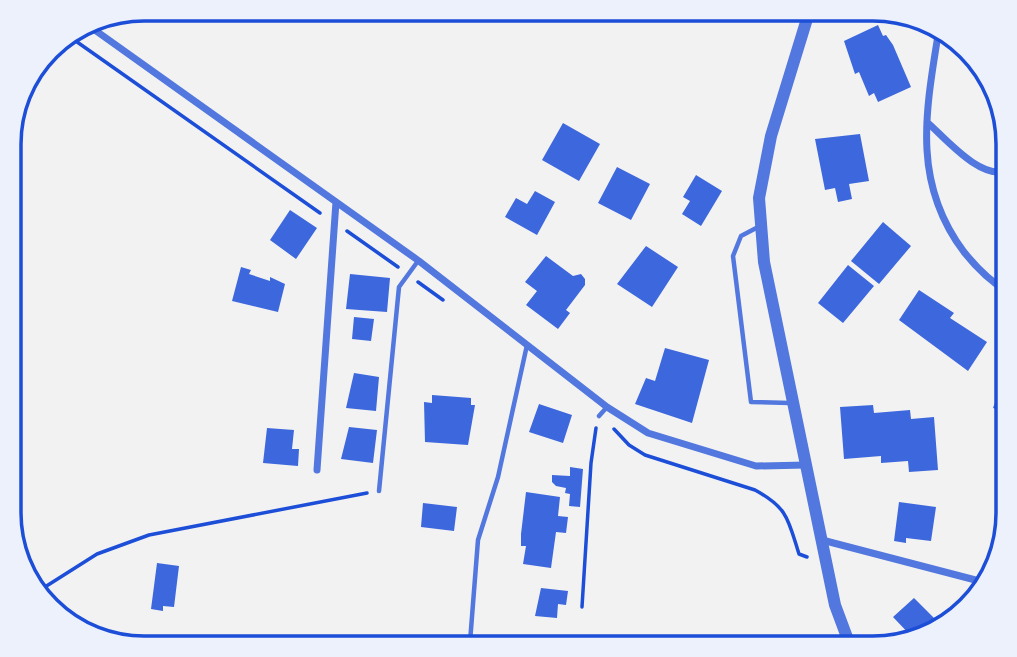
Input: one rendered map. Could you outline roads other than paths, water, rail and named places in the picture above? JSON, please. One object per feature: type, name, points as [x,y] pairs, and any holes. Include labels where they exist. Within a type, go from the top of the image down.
[{"type":"street","points":[[806,21],[771,136],[759,198],[764,262],[835,605],[847,636]]},
{"type":"street","points":[[96,31],[419,261],[607,407],[648,433],[756,466],[806,465]]},
{"type":"street","points":[[938,40],[927,122],[926,165],[935,202],[951,234],[976,267],[996,283]]},
{"type":"street","points":[[927,122],[978,168],[996,171]]},
{"type":"street","points":[[317,470],[336,202]]},
{"type":"street","points":[[822,540],[976,580]]},
{"type":"lane","points":[[761,225],[741,236],[733,256],[751,402],[793,403]]},
{"type":"lane","points":[[379,491],[399,287],[419,261]]},
{"type":"lane","points":[[470,636],[478,540],[498,477],[527,345]]},
{"type":"lane","points":[[599,416],[607,407]]}]
